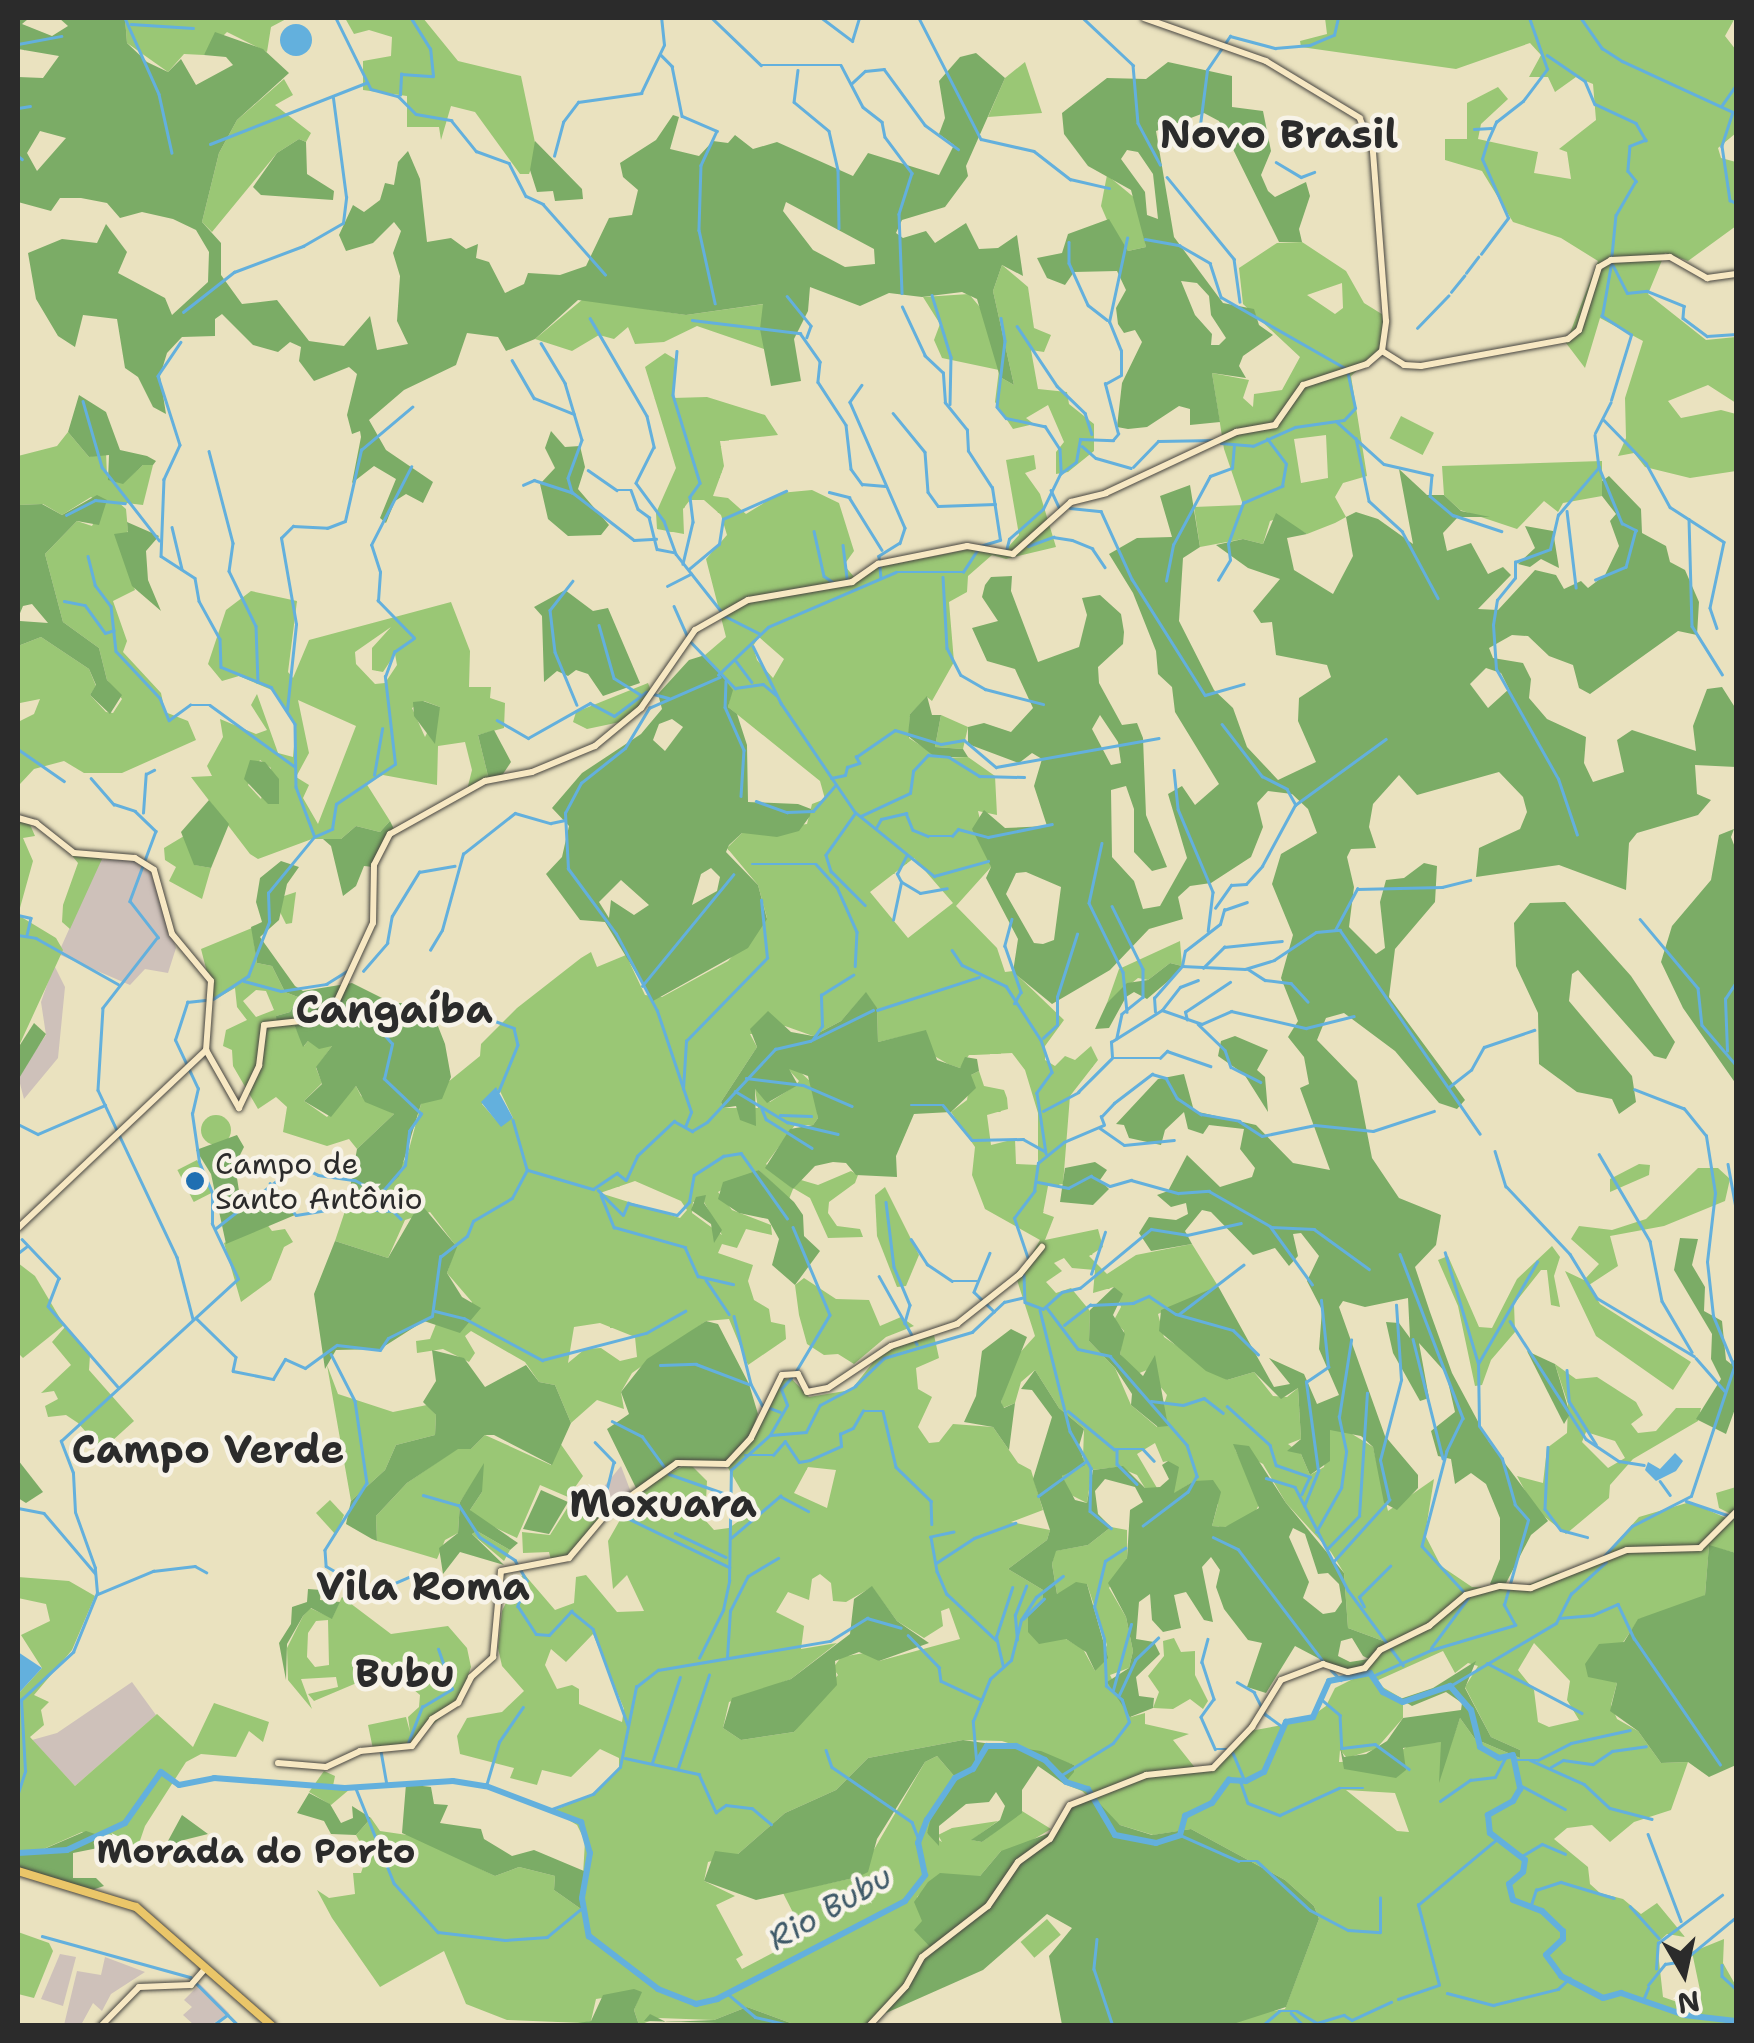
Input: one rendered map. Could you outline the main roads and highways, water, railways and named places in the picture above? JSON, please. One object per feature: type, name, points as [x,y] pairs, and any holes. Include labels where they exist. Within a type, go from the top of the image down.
[{"type":"main road","points":[[18,1871],[136,1908],[183,1944],[197,1979],[272,2026]]},
{"type":"water","points":[[296,24],[307,29],[312,40],[307,51],[296,56],[285,51],[280,40],[285,29]]},
{"type":"water","points":[[496,1087],[513,1118],[501,1127],[481,1102]]},
{"type":"water","points":[[1675,1453],[1683,1461],[1676,1471],[1656,1481],[1645,1470],[1648,1462],[1660,1469]]},
{"type":"water","points":[[18,1652],[42,1668],[18,1694]]},
{"type":"waterway","points":[[125,18],[159,94],[172,153]]},
{"type":"waterway","points":[[336,18],[371,89],[398,96],[416,114],[451,120],[476,151],[509,163],[526,196],[543,204],[605,274]]},
{"type":"waterway","points":[[400,95],[401,74],[433,76],[430,49],[411,18]]},
{"type":"waterway","points":[[554,156],[563,122],[578,102],[641,93],[664,45],[661,18]]},
{"type":"waterway","points":[[712,18],[761,65],[841,65],[863,107],[882,122],[885,137],[912,173],[899,214],[902,293]]},
{"type":"waterway","points":[[822,18],[852,41],[859,18]]},
{"type":"waterway","points":[[919,18],[981,139],[1034,151],[1070,179],[1109,188]]},
{"type":"waterway","points":[[1083,18],[1133,65],[1138,123],[1160,164]]},
{"type":"waterway","points":[[1200,125],[1207,70],[1230,36],[1275,48],[1310,45],[1334,35],[1338,18]]},
{"type":"waterway","points":[[1488,140],[1496,122],[1523,101],[1547,69],[1529,18]]},
{"type":"waterway","points":[[1581,18],[1602,48],[1622,61],[1733,112],[1722,146],[1730,200],[1736,203]]},
{"type":"waterway","points":[[131,24],[193,28]]},
{"type":"waterway","points":[[18,44],[61,36]]},
{"type":"waterway","points":[[661,55],[672,66],[682,116],[717,131],[701,165],[699,230],[715,303]]},
{"type":"waterway","points":[[1547,55],[1585,81],[1595,104],[1636,123],[1646,140],[1630,146],[1628,171],[1636,181],[1616,215],[1612,256]]},
{"type":"waterway","points":[[851,84],[865,71],[884,69],[925,125],[958,149]]},
{"type":"waterway","points":[[798,70],[794,102],[829,131],[838,170],[839,228]]},
{"type":"waterway","points":[[210,144],[366,83]]},
{"type":"waterway","points":[[1722,105],[1736,85]]},
{"type":"waterway","points":[[183,312],[234,272],[303,246],[343,223],[346,197],[333,98]]},
{"type":"waterway","points":[[18,108],[30,106]]},
{"type":"waterway","points":[[1474,129],[1491,128]]},
{"type":"waterway","points":[[1481,254],[1508,218],[1482,159],[1487,143]]},
{"type":"waterway","points":[[18,156],[22,159]]},
{"type":"waterway","points":[[1276,162],[1301,177],[1314,172]]},
{"type":"waterway","points":[[1167,177],[1234,259],[1240,302]]},
{"type":"waterway","points":[[999,550],[1006,551],[1009,539],[1043,509],[1060,474],[1076,462],[1080,439],[1113,440],[1118,434],[1105,384],[1121,375],[1121,351],[1109,322],[1127,238]]},
{"type":"waterway","points":[[1145,239],[1179,245],[1210,263],[1221,297],[1345,368]]},
{"type":"waterway","points":[[1069,242],[1069,263],[1088,305],[1107,320]]},
{"type":"waterway","points":[[1466,273],[1478,257]]},
{"type":"waterway","points":[[1611,264],[1602,316],[1631,335],[1611,400]]},
{"type":"waterway","points":[[1613,265],[1627,293],[1647,291],[1684,306],[1683,318],[1707,336],[1736,334]]},
{"type":"waterway","points":[[1451,292],[1464,276]]},
{"type":"waterway","points":[[932,295],[951,357],[950,404]]},
{"type":"waterway","points":[[787,296],[811,326],[807,337]]},
{"type":"waterway","points":[[1417,328],[1448,296]]},
{"type":"waterway","points":[[718,675],[768,627],[896,572],[963,572],[980,546],[1000,540],[992,488],[968,451],[967,430],[945,403],[943,373],[925,356],[902,307]]},
{"type":"waterway","points":[[590,318],[647,416],[654,447],[636,483],[664,521],[676,554],[725,616],[759,633]]},
{"type":"waterway","points":[[1001,318],[1005,341],[997,407],[1006,418],[1045,426],[1060,449],[1061,471]]},
{"type":"waterway","points":[[692,320],[800,333],[820,362],[818,382],[846,425],[851,469],[862,484],[885,486]]},
{"type":"waterway","points":[[1017,326],[1057,386],[1085,413],[1092,434]]},
{"type":"waterway","points":[[181,342],[158,376],[180,445],[164,479],[161,556],[195,578],[199,601],[220,639],[221,667],[271,687],[295,724],[296,787],[314,835]]},
{"type":"waterway","points":[[541,343],[565,383],[582,440],[568,478],[572,492]]},
{"type":"waterway","points":[[677,351],[673,395],[700,483],[690,497],[693,522],[683,564]]},
{"type":"waterway","points":[[512,360],[534,398],[574,414]]},
{"type":"waterway","points":[[1221,443],[1253,446],[1295,427],[1344,420],[1355,408],[1348,374]]},
{"type":"waterway","points":[[862,385],[850,402],[905,528],[900,543],[879,556],[881,577]]},
{"type":"waterway","points":[[83,401],[102,467],[159,540]]},
{"type":"waterway","points":[[1595,433],[1610,403]]},
{"type":"waterway","points":[[287,710],[296,624],[281,538],[293,526],[327,528],[345,521],[361,450],[412,407]]},
{"type":"waterway","points":[[893,413],[925,452],[928,492],[938,506],[995,504]]},
{"type":"waterway","points":[[1604,420],[1646,463],[1670,507],[1724,542],[1710,608],[1717,628]]},
{"type":"waterway","points":[[1336,421],[1384,464],[1432,475],[1430,496],[1453,515],[1501,531]]},
{"type":"waterway","points":[[1595,435],[1599,467],[1622,523],[1636,530],[1626,567],[1596,580]]},
{"type":"waterway","points":[[1356,438],[1369,501],[1402,531],[1438,598]]},
{"type":"waterway","points":[[1218,580],[1230,560],[1228,544],[1243,503],[1282,486],[1286,464],[1267,439]]},
{"type":"waterway","points":[[1133,467],[1158,441],[1216,440]]},
{"type":"waterway","points":[[1082,446],[1096,458],[1131,468]]},
{"type":"waterway","points":[[1166,581],[1173,545],[1210,476],[1232,468],[1234,447]]},
{"type":"waterway","points":[[209,451],[233,543],[229,571],[256,626],[258,682]]},
{"type":"waterway","points":[[213,999],[248,976],[269,922],[268,893],[314,837],[332,829],[336,804],[395,764],[385,677],[394,652],[414,638],[378,601],[380,572],[371,545],[411,467]]},
{"type":"waterway","points":[[1577,835],[1558,779],[1496,669],[1493,625],[1497,600],[1515,578],[1515,562],[1550,549],[1558,515],[1599,467]]},
{"type":"waterway","points":[[588,470],[617,490],[631,490],[638,509],[649,517],[657,549],[673,552]]},
{"type":"waterway","points":[[523,485],[534,480],[572,492],[634,540],[656,539]]},
{"type":"waterway","points":[[1051,490],[1060,509]]},
{"type":"waterway","points":[[689,569],[719,544],[723,519],[786,491]]},
{"type":"waterway","points":[[829,492],[849,497],[882,550]]},
{"type":"waterway","points":[[66,515],[95,500],[125,503]]},
{"type":"waterway","points":[[1070,508],[1101,511],[1132,579],[1205,695],[1243,684]]},
{"type":"waterway","points":[[1567,511],[1576,587]]},
{"type":"waterway","points":[[1689,519],[1692,626],[1722,674]]},
{"type":"waterway","points":[[172,527],[182,569]]},
{"type":"waterway","points":[[814,531],[824,576],[833,582]]},
{"type":"waterway","points":[[1028,546],[1053,537],[1072,540],[1092,548],[1105,567]]},
{"type":"waterway","points":[[843,545],[847,579]]},
{"type":"waterway","points":[[88,556],[95,585],[111,606],[116,651],[160,698],[169,720],[190,705],[210,705],[294,766]]},
{"type":"waterway","points":[[667,586],[691,574]]},
{"type":"waterway","points":[[943,577],[947,648],[961,675],[985,689],[1043,704]]},
{"type":"waterway","points":[[573,581],[550,610],[555,652],[577,705]]},
{"type":"waterway","points":[[64,601],[85,605],[105,633],[114,630]]},
{"type":"waterway","points":[[674,606],[687,635]]},
{"type":"waterway","points":[[599,625],[614,678],[640,694]]},
{"type":"waterway","points":[[691,642],[735,688],[763,684],[776,695]]},
{"type":"waterway","points":[[753,646],[781,703],[855,812],[934,876],[988,861]]},
{"type":"waterway","points":[[736,661],[752,682]]},
{"type":"waterway","points":[[685,1127],[691,1112],[657,1011],[616,934],[568,869],[565,813],[581,783],[625,748],[649,708],[720,677]]},
{"type":"waterway","points":[[726,681],[725,707],[744,750],[741,796]]},
{"type":"waterway","points":[[497,720],[528,738],[590,703],[614,716],[646,692],[668,698]]},
{"type":"waterway","points":[[1222,724],[1262,776],[1287,789],[1296,805]]},
{"type":"waterway","points":[[374,775],[382,729]]},
{"type":"waterway","points":[[831,778],[845,775],[847,767],[859,763],[856,757],[895,730],[941,744],[964,740],[996,767],[1158,738]]},
{"type":"waterway","points":[[1215,908],[1231,885],[1246,884],[1262,866],[1295,805],[1386,739]]},
{"type":"waterway","points":[[18,749],[64,781]]},
{"type":"waterway","points":[[861,816],[910,793],[913,771],[928,755],[949,757],[979,776],[1024,777]]},
{"type":"waterway","points":[[143,813],[146,774],[154,770]]},
{"type":"waterway","points":[[1174,770],[1178,809],[1213,892],[1208,931]]},
{"type":"waterway","points":[[91,778],[114,804],[135,811],[156,831],[130,901],[158,937],[103,1008],[98,1090],[177,1257],[193,1319]]},
{"type":"waterway","points":[[756,801],[787,812],[813,811],[835,786]]},
{"type":"waterway","points":[[430,950],[442,930],[463,854],[515,813],[551,823],[565,820]]},
{"type":"waterway","points":[[876,828],[881,819],[906,813],[913,830],[928,836],[952,836],[958,829],[988,837],[1052,824]]},
{"type":"waterway","points":[[855,814],[826,855],[831,871],[865,905]]},
{"type":"waterway","points":[[1102,843],[1089,903],[1123,972],[1127,1012]]},
{"type":"waterway","points":[[893,920],[901,882],[897,874],[906,856]]},
{"type":"waterway","points":[[752,864],[816,864],[837,887],[857,932],[855,966]]},
{"type":"waterway","points":[[363,971],[387,943],[392,916],[419,872],[454,866]]},
{"type":"waterway","points":[[642,986],[733,875]]},
{"type":"waterway","points":[[1335,930],[1357,889],[1442,887],[1470,880]]},
{"type":"waterway","points":[[902,882],[920,893],[947,888]]},
{"type":"waterway","points":[[683,1089],[686,1041],[767,958],[761,900]]},
{"type":"waterway","points":[[1155,1012],[1154,998],[1182,966],[1185,951],[1220,924],[1224,910],[1247,902]]},
{"type":"waterway","points":[[1112,906],[1143,969],[1143,997],[1122,1014],[1117,1038]]},
{"type":"waterway","points":[[18,915],[31,918],[27,935]]},
{"type":"waterway","points":[[1012,919],[1005,946],[1021,992],[1015,1003]]},
{"type":"waterway","points":[[1640,919],[1698,988],[1702,1025],[1736,1065]]},
{"type":"waterway","points":[[1182,966],[1245,969],[1274,960],[1316,932],[1340,930],[1480,1134]]},
{"type":"waterway","points":[[1043,1038],[1057,1025],[1057,997],[1077,934]]},
{"type":"waterway","points":[[18,935],[36,938],[118,984]]},
{"type":"waterway","points":[[1203,968],[1224,947],[1282,941]]},
{"type":"waterway","points":[[952,950],[962,965],[1006,986],[1041,1040],[1052,1072],[1037,1093],[1046,1153]]},
{"type":"waterway","points":[[1248,969],[1265,980],[1291,983],[1308,1002]]},
{"type":"waterway","points":[[244,981],[281,991],[326,984],[347,971]]},
{"type":"waterway","points":[[813,1039],[822,1026],[821,995],[853,975]]},
{"type":"waterway","points":[[877,1010],[979,977]]},
{"type":"waterway","points":[[1112,1057],[1111,1042],[1162,1010],[1180,987],[1198,980]]},
{"type":"waterway","points":[[1187,1020],[1185,1012],[1230,982]]},
{"type":"waterway","points":[[1727,1051],[1725,999],[1736,982]]},
{"type":"waterway","points":[[18,1793],[25,1771],[21,1700],[73,1652],[97,1593],[95,1568],[75,1512],[73,1473],[61,1441],[238,1279],[212,1224],[212,1193],[199,1162],[192,1114],[198,1089],[175,1040],[187,1002],[205,1000]]},
{"type":"waterway","points":[[216,1228],[297,1165],[318,1175],[355,1180],[380,1194],[405,1165],[409,1131],[421,1114],[384,1079],[392,1044],[356,1003]]},
{"type":"waterway","points":[[528,1170],[593,1189],[617,1173],[626,1180],[637,1156],[674,1121],[692,1131],[707,1122],[775,1049],[810,1041],[873,1010]]},
{"type":"waterway","points":[[1162,1010],[1202,1024],[1231,1011],[1306,1028],[1354,1016]]},
{"type":"waterway","points":[[484,1017],[514,1028],[518,1045],[499,1091]]},
{"type":"waterway","points":[[1198,1024],[1225,1050],[1231,1067],[1260,1082]]},
{"type":"waterway","points":[[1449,1087],[1471,1070],[1484,1047],[1534,1030]]},
{"type":"waterway","points":[[1043,1111],[1078,1092],[1112,1058],[1160,1058],[1167,1051],[1210,1066]]},
{"type":"waterway","points":[[1028,1259],[1014,1218],[1034,1191],[1038,1163],[1064,1142],[1104,1125],[1101,1117],[1114,1103],[1152,1074],[1166,1078],[1177,1098],[1201,1114],[1239,1121],[1262,1136],[1315,1125],[1373,1131],[1434,1111]]},
{"type":"waterway","points":[[746,1078],[803,1085],[852,1106]]},
{"type":"waterway","points":[[1604,1556],[1632,1526],[1691,1496],[1734,1367],[1713,1316],[1707,1262],[1715,1193],[1706,1136],[1684,1109],[1635,1090]]},
{"type":"waterway","points":[[735,1091],[787,1122],[838,1134]]},
{"type":"waterway","points":[[18,1124],[38,1134],[105,1105]]},
{"type":"waterway","points":[[911,1105],[943,1105],[972,1140],[1023,1139],[1045,1151]]},
{"type":"waterway","points":[[762,1109],[766,1119],[812,1148]]},
{"type":"waterway","points":[[780,1115],[811,1116]]},
{"type":"waterway","points":[[513,1120],[527,1169]]},
{"type":"waterway","points":[[1100,1128],[1124,1145],[1174,1140]]},
{"type":"waterway","points":[[1495,1151],[1506,1186],[1570,1254],[1597,1298],[1694,1356]]},
{"type":"waterway","points":[[598,1190],[623,1215],[628,1203],[677,1215],[689,1202],[694,1175],[723,1156],[741,1153],[787,1218]]},
{"type":"waterway","points":[[1599,1154],[1650,1241],[1662,1301],[1692,1352]]},
{"type":"waterway","points":[[1728,1164],[1736,1208]]},
{"type":"waterway","points":[[197,1319],[236,1357],[233,1371],[273,1379],[285,1359],[305,1368],[337,1345],[380,1350],[388,1338],[432,1316],[440,1257],[467,1236],[473,1221],[512,1198],[527,1170]]},
{"type":"waterway","points":[[1038,1182],[1068,1188],[1091,1176],[1110,1186],[1131,1180],[1178,1193],[1209,1191],[1270,1226],[1312,1284]]},
{"type":"waterway","points":[[270,1183],[296,1215],[340,1208],[393,1211],[401,1219]]},
{"type":"waterway","points":[[601,1195],[614,1227],[685,1247],[698,1276],[733,1284]]},
{"type":"waterway","points":[[886,1202],[894,1267],[910,1305],[905,1323]]},
{"type":"waterway","points":[[1024,1275],[1025,1302],[1043,1309],[1062,1292],[1080,1288],[1151,1229],[1187,1235],[1241,1223]]},
{"type":"waterway","points":[[793,1227],[830,1315],[796,1372]]},
{"type":"waterway","points":[[1271,1227],[1314,1229],[1369,1269]]},
{"type":"waterway","points":[[1091,1274],[1105,1232]]},
{"type":"waterway","points":[[22,1239],[59,1278],[48,1306],[119,1388]]},
{"type":"waterway","points":[[911,1239],[927,1264],[952,1281],[977,1281]]},
{"type":"waterway","points":[[18,1253],[26,1247]]},
{"type":"waterway","points":[[990,1253],[974,1292],[994,1311]]},
{"type":"waterway","points":[[1373,1676],[1431,1650],[1515,1625],[1504,1605],[1528,1520],[1515,1505],[1502,1459],[1479,1426],[1478,1364],[1445,1253]]},
{"type":"waterway","points":[[1400,1254],[1463,1418],[1447,1451],[1422,1546],[1464,1592]]},
{"type":"waterway","points":[[1478,1364],[1537,1262]]},
{"type":"waterway","points":[[1179,1314],[1243,1265]]},
{"type":"waterway","points":[[879,1276],[917,1344]]},
{"type":"waterway","points":[[706,1280],[729,1314]]},
{"type":"waterway","points":[[1064,1325],[1090,1305],[1133,1303],[1149,1296],[1176,1314],[1233,1330],[1258,1354]]},
{"type":"waterway","points":[[771,1435],[806,1432],[820,1405],[855,1386],[884,1358],[972,1332],[1004,1302],[1022,1298]]},
{"type":"waterway","points":[[1304,1506],[1318,1471],[1306,1382],[1328,1367],[1321,1300]]},
{"type":"waterway","points":[[1333,1562],[1389,1500],[1380,1460],[1401,1380],[1396,1305]]},
{"type":"waterway","points":[[1047,1308],[1078,1349],[1110,1356],[1187,1445],[1197,1476],[1188,1492],[1143,1526]]},
{"type":"waterway","points":[[1040,1310],[1070,1431],[1091,1468],[1090,1511],[1111,1528]]},
{"type":"waterway","points":[[435,1311],[464,1318],[542,1360],[646,1333],[685,1311]]},
{"type":"waterway","points":[[734,1316],[751,1384],[762,1405],[780,1412]]},
{"type":"waterway","points":[[1510,1321],[1586,1439],[1619,1461],[1644,1465]]},
{"type":"waterway","points":[[1413,1339],[1443,1458]]},
{"type":"waterway","points":[[1316,1532],[1341,1488],[1346,1451],[1339,1417],[1351,1340]]},
{"type":"waterway","points":[[331,1354],[355,1401],[367,1483],[325,1550],[326,1566],[372,1593],[411,1576]]},
{"type":"waterway","points":[[1696,1358],[1724,1390]]},
{"type":"waterway","points":[[660,1365],[696,1364],[749,1384]]},
{"type":"waterway","points":[[1567,1370],[1569,1401],[1596,1444]]},
{"type":"waterway","points":[[699,1658],[723,1610],[729,1581],[731,1470],[770,1435],[787,1405],[781,1389],[791,1378]]},
{"type":"waterway","points":[[1327,1549],[1359,1516],[1367,1393]]},
{"type":"waterway","points":[[1151,1401],[1183,1405],[1204,1398],[1223,1413]]},
{"type":"waterway","points":[[1227,1406],[1270,1445],[1276,1465],[1310,1477],[1302,1494]]},
{"type":"waterway","points":[[745,1455],[773,1455],[785,1441],[799,1462],[810,1460],[841,1446],[840,1434],[853,1428],[863,1411],[883,1411],[896,1467],[931,1501],[932,1524]]},
{"type":"waterway","points":[[1068,1411],[1114,1449],[1143,1449],[1154,1461]]},
{"type":"waterway","points":[[612,1421],[642,1436],[665,1468]]},
{"type":"waterway","points":[[595,1442],[614,1462],[605,1497],[611,1505]]},
{"type":"waterway","points":[[1548,1447],[1545,1509],[1561,1530],[1587,1537]]},
{"type":"waterway","points":[[1117,1450],[1117,1464],[1137,1484]]},
{"type":"waterway","points":[[1038,1496],[1085,1462]]},
{"type":"waterway","points":[[669,1474],[726,1494]]},
{"type":"waterway","points":[[1266,1478],[1295,1487],[1348,1590],[1403,1665]]},
{"type":"waterway","points":[[1660,1481],[1670,1495]]},
{"type":"waterway","points":[[423,1495],[459,1505],[480,1537],[515,1560],[527,1581],[518,1606],[536,1634],[549,1635],[571,1611],[593,1629],[628,1725]]},
{"type":"waterway","points":[[731,1538],[780,1496],[808,1511]]},
{"type":"waterway","points":[[1686,1501],[1736,1518]]},
{"type":"waterway","points":[[18,1508],[44,1513],[95,1573]]},
{"type":"waterway","points":[[615,1512],[729,1567]]},
{"type":"waterway","points":[[936,1563],[974,1538],[1015,1523]]},
{"type":"waterway","points":[[954,1532],[931,1537],[937,1571],[947,1594],[996,1640]]},
{"type":"waterway","points":[[675,1533],[726,1557]]},
{"type":"waterway","points":[[1213,1537],[1238,1549],[1323,1661]]},
{"type":"waterway","points":[[1060,1776],[1113,1743],[1129,1722],[1122,1700],[1106,1686],[1104,1639],[1094,1607],[1105,1561],[1125,1548]]},
{"type":"waterway","points":[[727,1657],[730,1611],[748,1576],[778,1558]]},
{"type":"waterway","points":[[1450,1686],[1556,1623],[1571,1594],[1606,1562]]},
{"type":"waterway","points":[[98,1594],[153,1571],[195,1566],[206,1572]]},
{"type":"waterway","points":[[1364,1607],[1359,1597],[1390,1566]]},
{"type":"waterway","points":[[976,1759],[973,1721],[990,1679],[1011,1660],[1021,1620],[1036,1597],[1063,1576]]},
{"type":"waterway","points":[[1017,1640],[1015,1615],[1026,1586]]},
{"type":"waterway","points":[[1003,1667],[996,1637],[1012,1588]]},
{"type":"waterway","points":[[1431,1648],[1468,1598]]},
{"type":"waterway","points":[[1023,1619],[1044,1599]]},
{"type":"waterway","points":[[1559,1618],[1593,1615],[1618,1604],[1634,1638],[1720,1764]]},
{"type":"waterway","points":[[552,1809],[593,1794],[620,1767],[636,1687],[658,1670],[830,1641],[867,1618],[901,1628]]},
{"type":"waterway","points":[[1113,1690],[1131,1624]]},
{"type":"waterway","points":[[908,1635],[939,1667],[941,1681],[982,1700]]},
{"type":"waterway","points":[[1119,1695],[1135,1660],[1158,1638]]},
{"type":"waterway","points":[[1208,1639],[1202,1662],[1214,1699],[1201,1717],[1215,1749],[1226,1749]]},
{"type":"waterway","points":[[408,1743],[422,1707],[452,1689],[438,1649]]},
{"type":"waterway","points":[[1487,1663],[1582,1713]]},
{"type":"waterway","points":[[1331,1670],[1341,1680]]},
{"type":"waterway","name":"Rio Bubu","points":[[18,1853],[67,1850],[125,1823],[161,1772],[179,1785],[214,1778],[345,1788],[453,1781],[486,1786],[581,1822],[590,1853],[582,1898],[589,1936],[658,1989],[696,2004],[717,1999],[905,1901],[925,1875],[918,1843],[927,1820],[955,1778],[973,1769],[987,1746],[1016,1746],[1045,1760],[1066,1782],[1088,1789],[1115,1835],[1156,1843],[1180,1835],[1185,1816],[1212,1803],[1229,1780],[1246,1781],[1264,1772],[1286,1722],[1313,1717],[1329,1681],[1370,1673],[1383,1692],[1403,1702],[1450,1686],[1471,1710],[1480,1747],[1499,1758],[1513,1755],[1520,1789],[1513,1801],[1488,1815],[1490,1833],[1525,1860],[1523,1872],[1509,1884],[1513,1900],[1542,1911],[1563,1931],[1563,1939],[1546,1955],[1561,1976],[1603,1998],[1621,1993],[1684,2015],[1736,2021]]},
{"type":"waterway","points":[[678,1768],[709,1675]]},
{"type":"waterway","points":[[652,1763],[680,1677]]},
{"type":"waterway","points":[[1237,1682],[1254,1692],[1265,1714],[1283,1727]]},
{"type":"waterway","points":[[1321,1699],[1340,1715],[1342,1748],[1375,1744],[1409,1769]]},
{"type":"waterway","points":[[486,1786],[499,1742],[523,1707]]},
{"type":"waterway","points":[[1515,1760],[1538,1760],[1571,1743],[1630,1730]]},
{"type":"waterway","points":[[1551,1767],[1563,1760],[1593,1764],[1612,1751],[1646,1746]]},
{"type":"waterway","points":[[826,1750],[832,1767],[912,1822],[919,1840]]},
{"type":"waterway","points":[[381,1751],[387,1785]]},
{"type":"waterway","points":[[1233,1753],[1245,1781]]},
{"type":"waterway","points":[[1440,1801],[1470,1780],[1495,1777],[1506,1756]]},
{"type":"waterway","points":[[625,1758],[699,1774],[716,1812],[726,1805],[752,1808],[771,1824]]},
{"type":"waterway","points":[[1530,1760],[1584,1784],[1610,1808],[1652,1819]]},
{"type":"waterway","points":[[1240,1780],[1248,1803],[1280,1815],[1339,1788],[1363,1788]]},
{"type":"waterway","points":[[1520,1785],[1565,1809]]},
{"type":"waterway","name":"Rio Bubu","points":[[355,1786],[394,1883],[438,1932],[505,1940],[547,1937],[582,1908]]},
{"type":"waterway","points":[[1648,1834],[1681,1921]]},
{"type":"waterway","points":[[1180,1835],[1239,1861],[1257,1861],[1310,1910],[1348,1930],[1380,1932],[1380,1898]]},
{"type":"waterway","points":[[1398,1999],[1439,1985],[1418,1905],[1497,1839]]},
{"type":"waterway","points":[[1522,1856],[1542,1844],[1565,1854]]},
{"type":"waterway","points":[[1531,1905],[1536,1890],[1561,1882],[1614,1898]]},
{"type":"waterway","points":[[1656,1969],[1658,1943],[1722,1895]]},
{"type":"waterway","points":[[1630,1906],[1659,1938]]},
{"type":"waterway","points":[[1648,1985],[1665,1964],[1683,1961],[1736,1917]]},
{"type":"waterway","points":[[42,1936],[190,1977],[239,2026]]},
{"type":"waterway","points":[[1097,1939],[1094,1969],[1113,2026]]},
{"type":"waterway","points":[[1722,1965],[1722,1976],[1736,1989]]},
{"type":"waterway","points":[[1447,1993],[1493,2005],[1558,1989],[1570,1978]]},
{"type":"waterway","points":[[1644,1998],[1648,1988]]},
{"type":"waterway","points":[[728,1994],[755,2017],[794,2026]]},
{"type":"waterway","points":[[1262,2026],[1279,2011],[1297,2011],[1317,2023],[1344,2015],[1352,2020],[1391,2002]]},
{"type":"waterway","points":[[1291,2013],[1304,2026]]},
{"type":"waterway","points":[[212,2026],[227,2015]]},
{"type":"place","name":"Campo de Santo Antônio","points":[[195,1181]]},
{"type":"district","name":"Novo Brasil","points":[[1279,134]]},
{"type":"district","name":"Cangaíba","points":[[394,1009]]},
{"type":"district","name":"Campo Verde","points":[[208,1449]]},
{"type":"district","name":"Moxuara","points":[[663,1503]]},
{"type":"district","name":"Vila Roma","points":[[423,1586]]},
{"type":"district","name":"Bubu","points":[[405,1673]]},
{"type":"district","name":"Morada do Porto","points":[[256,1851]]}]
